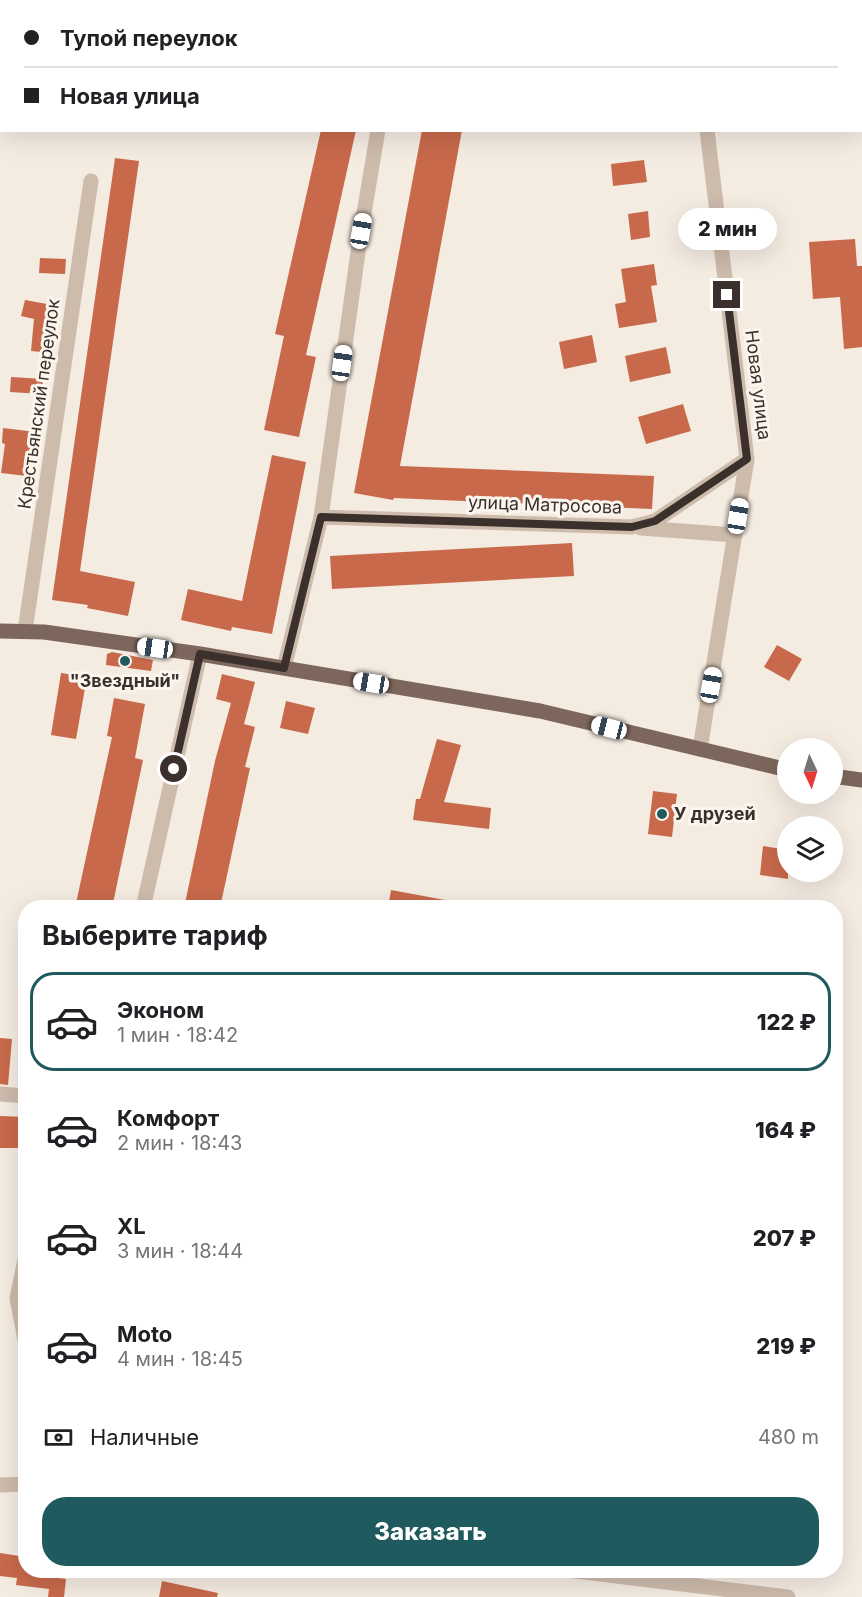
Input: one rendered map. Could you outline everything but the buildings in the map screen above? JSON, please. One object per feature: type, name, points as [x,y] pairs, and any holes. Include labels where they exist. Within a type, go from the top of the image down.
[{"type":"main road","points":[[0,631],[44,632],[200,654],[540,711],[777,767]]},
{"type":"main road","points":[[843,777],[862,780]]},
{"type":"street","points":[[284,668],[321,517],[361,231],[378,132]]},
{"type":"street","name":"Новая улица","points":[[700,749],[747,459],[707,132]]},
{"type":"street","name":"Крестьянский переулок","points":[[25,632],[91,182]]},
{"type":"street","name":"улица Матросова","points":[[321,517],[632,527],[655,521],[747,459]]},
{"type":"street","points":[[632,527],[735,535]]},
{"type":"street","points":[[145,900],[200,654]]},
{"type":"street","points":[[0,1094],[18,1095]]},
{"type":"street","points":[[0,1485],[18,1484]]},
{"type":"street","points":[[632,1578],[788,1597]]},
{"type":"place","name":"\"Звездный\"","points":[[125,661]]},
{"type":"place","name":"У друзей","points":[[662,814]]},
{"type":"route","points":[[174,769],[200,654],[284,668],[321,517],[632,527],[655,521],[747,459],[727,295]]}]
